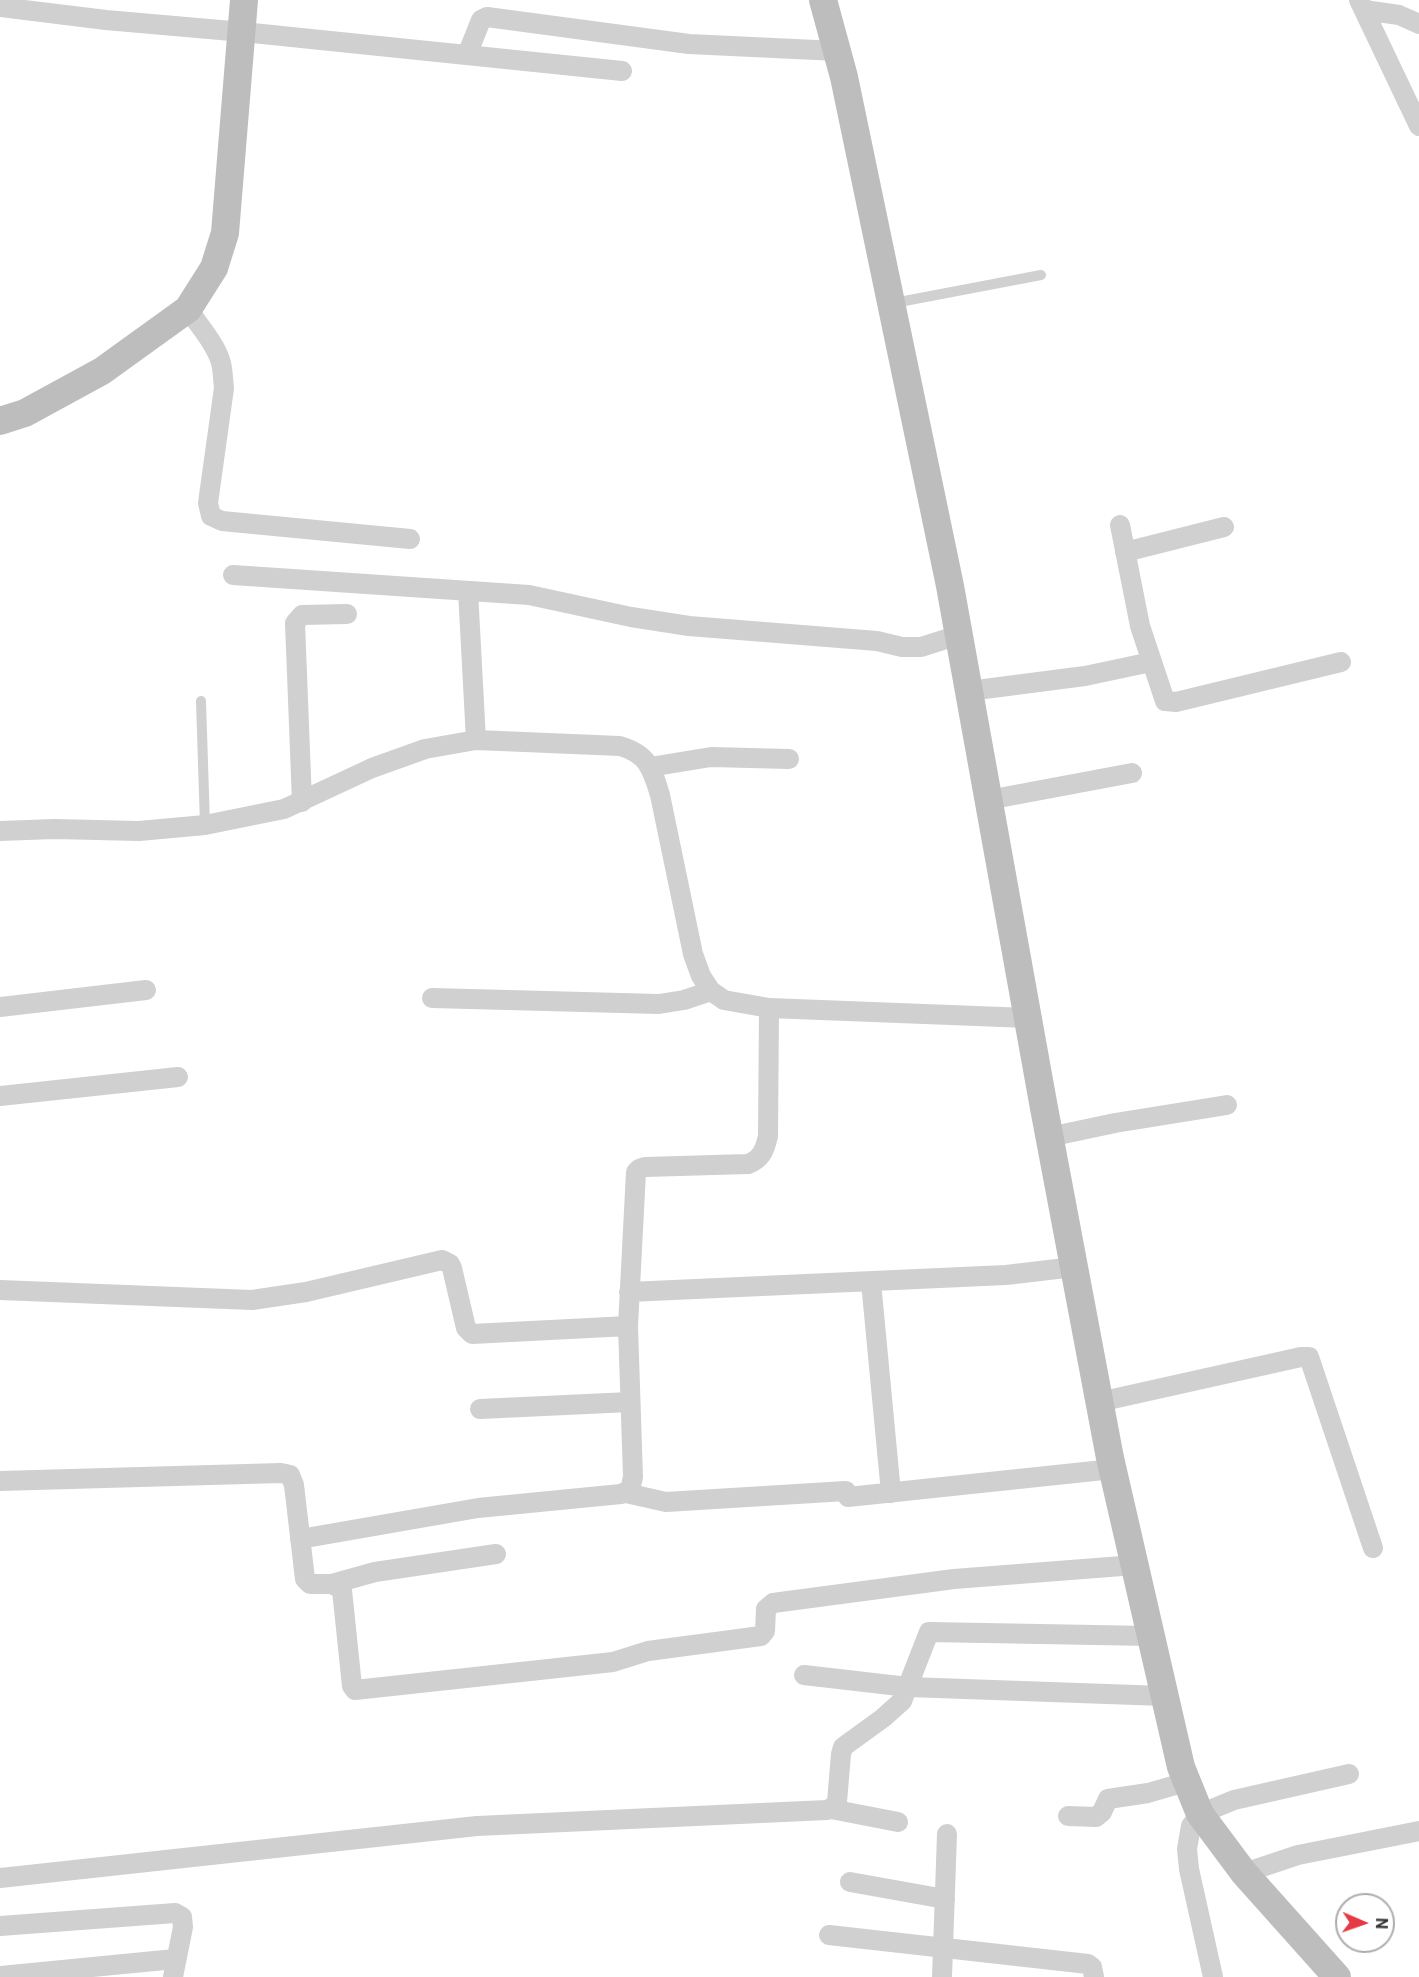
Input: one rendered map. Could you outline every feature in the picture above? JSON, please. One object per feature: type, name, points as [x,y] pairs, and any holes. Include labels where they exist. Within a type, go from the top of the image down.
[{"type":"street","points":[[0,421],[26,413],[102,370],[188,309],[214,268],[225,233],[244,0]]},
{"type":"street","points":[[823,0],[844,77],[959,635],[1099,1401],[1150,1636],[1186,1782],[1200,1814],[1244,1873],[1337,1977]]},
{"type":"street","points":[[1362,5],[1399,15],[1419,24]]},
{"type":"street","points":[[1362,5],[1419,126]]},
{"type":"street","points":[[0,8],[622,71]]},
{"type":"street","points":[[467,55],[481,20],[487,17],[689,44],[837,51]]},
{"type":"street","points":[[188,309],[216,352],[223,375],[224,388],[208,503],[211,516],[222,521],[410,539]]},
{"type":"street","points":[[1120,525],[1140,626],[1161,694],[1165,700],[1172,702],[1341,662]]},
{"type":"street","points":[[1125,552],[1224,527]]},
{"type":"street","points":[[233,575],[529,595],[631,617],[689,626],[877,641],[902,647],[921,647],[959,635]]},
{"type":"street","points":[[468,591],[476,740]]},
{"type":"street","points":[[302,802],[294,622],[302,615],[347,614]]},
{"type":"street","points":[[969,691],[1085,676],[1151,662]]},
{"type":"street","points":[[0,831],[139,831],[205,825],[284,809],[372,768],[425,748],[476,740],[620,746],[644,757],[650,767],[660,795],[693,954],[701,976],[711,991],[724,1000],[769,1008],[1028,1018]]},
{"type":"street","points":[[650,767],[711,758],[789,759]]},
{"type":"street","points":[[988,800],[1132,773]]},
{"type":"street","points":[[0,1007],[146,990]]},
{"type":"street","points":[[432,998],[658,1004],[684,1000],[711,991]]},
{"type":"street","points":[[626,1493],[631,1487],[633,1477],[628,1326],[634,1178],[639,1169],[748,1164],[756,1161],[762,1155],[768,1136],[769,1008]]},
{"type":"street","points":[[0,1096],[178,1077]]},
{"type":"street","points":[[1049,1137],[1115,1123],[1227,1105]]},
{"type":"street","points":[[0,1290],[252,1300],[306,1292],[442,1260],[450,1264],[452,1268],[466,1328],[472,1334],[628,1326]]},
{"type":"street","points":[[629,1292],[1006,1275],[1074,1267]]},
{"type":"street","points":[[871,1282],[891,1493]]},
{"type":"street","points":[[1099,1401],[1309,1357],[1372,1548]]},
{"type":"street","points":[[480,1409],[630,1402]]},
{"type":"street","points":[[300,1539],[478,1509],[626,1493],[666,1502],[891,1493],[1113,1469]]},
{"type":"street","points":[[0,1481],[287,1473],[294,1485],[306,1581],[310,1584],[332,1584],[375,1572],[496,1554]]},
{"type":"street","points":[[332,1584],[339,1586],[343,1594],[352,1686],[353,1690],[358,1690],[613,1662],[648,1651],[761,1636],[765,1632],[766,1609],[773,1603],[954,1579],[1135,1565]]},
{"type":"street","points":[[831,1809],[837,1802],[843,1747],[902,1701],[926,1636],[931,1631],[1150,1636]]},
{"type":"street","points":[[804,1675],[908,1687],[1164,1696]]},
{"type":"street","points":[[1213,1977],[1187,1849],[1191,1826],[1200,1814],[1252,1795],[1349,1774]]},
{"type":"street","points":[[1068,1815],[1096,1817],[1101,1815],[1108,1799],[1140,1794],[1186,1782]]},
{"type":"street","points":[[0,1878],[477,1826],[831,1809],[898,1822]]},
{"type":"street","points":[[1244,1873],[1298,1855],[1419,1831]]},
{"type":"street","points":[[942,1977],[947,1834]]},
{"type":"street","points":[[850,1882],[945,1899]]},
{"type":"street","points":[[0,1926],[175,1913],[179,1914],[183,1921],[174,1968],[0,1976]]},
{"type":"street","points":[[829,1935],[1088,1964],[1092,1967],[1094,1977]]},
{"type":"lane","points":[[891,304],[1041,275]]},
{"type":"lane","points":[[201,700],[205,825]]}]
